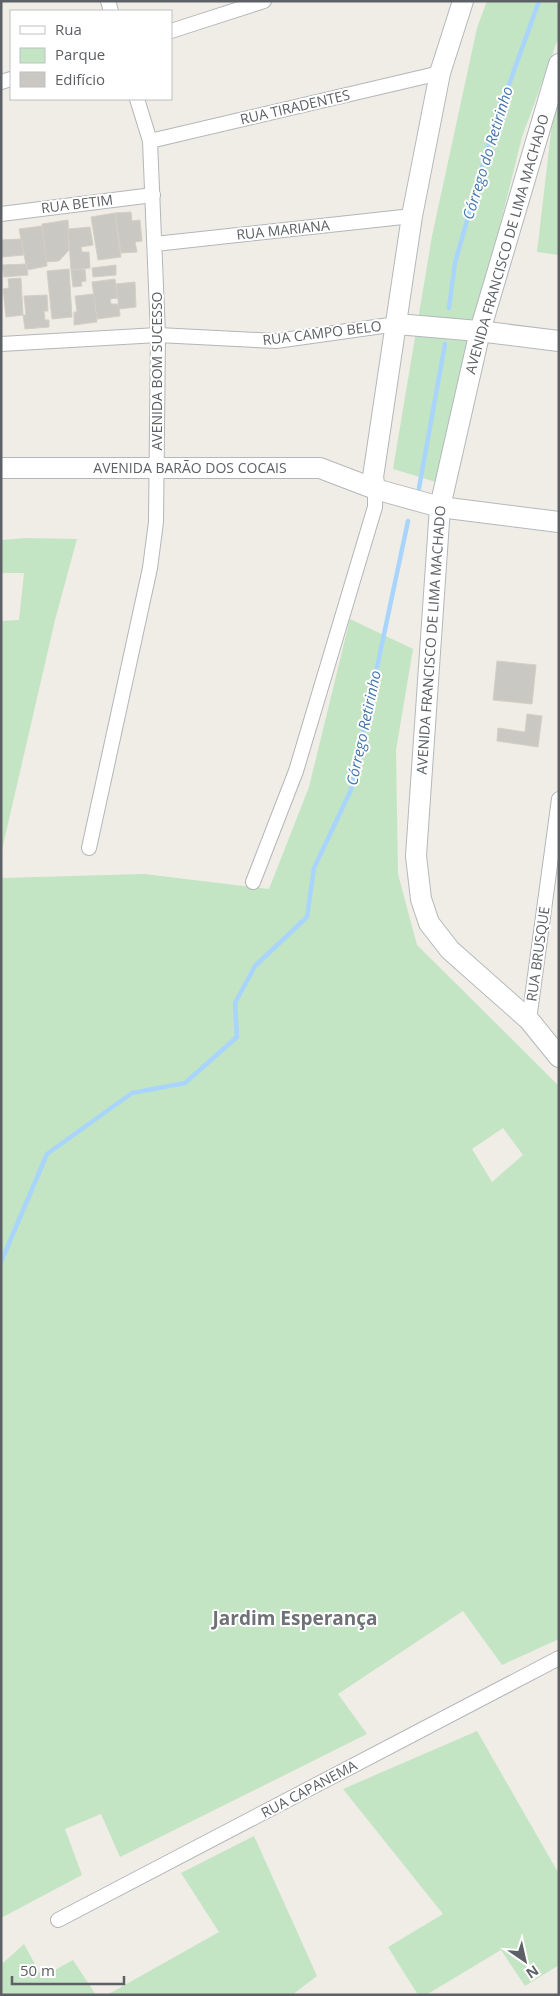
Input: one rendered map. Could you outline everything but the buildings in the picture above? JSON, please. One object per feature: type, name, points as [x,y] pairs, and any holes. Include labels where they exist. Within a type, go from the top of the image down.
[{"type":"street","points":[[172,31],[264,1]]},
{"type":"street","points":[[252,882],[296,771],[375,507],[376,489],[373,477],[412,216],[440,73],[463,1]]},
{"type":"street","name":"AVENIDA FRANCISCO DE LIMA MACHADO","points":[[559,64],[480,331],[440,507],[416,856],[422,899],[429,923],[450,950],[529,1020],[559,1057]]},
{"type":"street","name":"RUA TIRADENTES","points":[[150,141],[440,73]]},
{"type":"street","name":"AVENIDA BOM SUCESSO","points":[[89,848],[150,568],[156,522],[158,334],[153,195],[150,141],[136,100]]},
{"type":"street","name":"RUA BETIM","points":[[1,214],[153,195]]},
{"type":"street","name":"RUA MARIANA","points":[[155,244],[412,216]]},
{"type":"street","points":[[396,324],[480,331],[559,341]]},
{"type":"street","name":"RUA CAMPO BELO","points":[[1,344],[158,334],[276,341],[396,324]]},
{"type":"street","name":"AVENIDA BARÃO DOS COCAIS","points":[[1,468],[320,468],[376,489],[440,507],[559,522]]},
{"type":"street","name":"RUA BRUSQUE","points":[[529,1020],[559,799]]},
{"type":"street","name":"RUA CAPANEMA","points":[[58,1920],[559,1658]]},
{"type":"green space","points":[[487,1],[559,1],[559,36],[522,137],[436,482],[393,469],[432,236],[477,28]]},
{"type":"green space","points":[[555,98],[559,98],[559,255],[537,252]]},
{"type":"green space","points":[[27,538],[77,539],[55,620],[1,854],[1,621],[19,620],[24,573],[1,573],[1,540]]},
{"type":"green space","points":[[350,619],[413,649],[396,750],[398,874],[417,945],[559,1086],[559,1639],[502,1665],[463,1611],[338,1694],[367,1734],[120,1857],[101,1814],[65,1829],[82,1875],[1,1918],[1,878],[144,874],[269,889],[309,787]],"holes":[[[503,1128],[523,1155],[492,1182],[472,1149]]]},
{"type":"green space","points":[[477,1731],[559,1874],[559,1965],[525,1986],[501,1950],[426,1995],[418,1995],[388,1947],[443,1914],[343,1789]]},
{"type":"green space","points":[[254,1836],[317,1976],[292,1995],[107,1995],[219,1932],[181,1873]]},
{"type":"green space","points":[[24,1944],[42,1977],[73,1960],[96,1995],[1,1995],[1,1961],[3,1963]]},
{"type":"waterway","name":"Córrego do Retirinho","points":[[449,308],[455,263],[492,132],[539,1]]},
{"type":"waterway","points":[[419,488],[445,344]]},
{"type":"waterway","name":"Córrego Retirinho","points":[[1,1262],[47,1154],[132,1093],[185,1083],[237,1037],[235,1003],[255,966],[307,917],[314,868],[351,790],[408,521]]},
{"type":"district","name":"Jardim Esperança","points":[[295,1618]]}]
